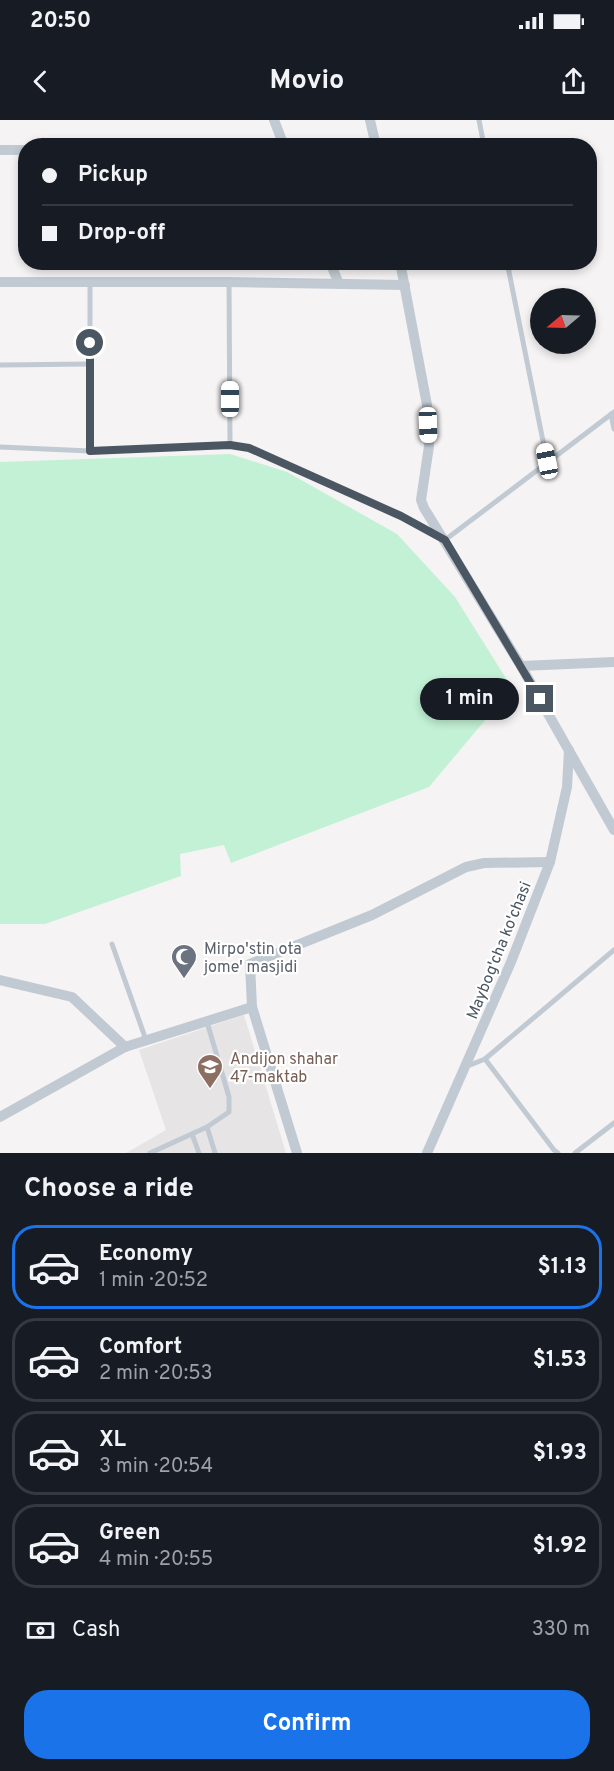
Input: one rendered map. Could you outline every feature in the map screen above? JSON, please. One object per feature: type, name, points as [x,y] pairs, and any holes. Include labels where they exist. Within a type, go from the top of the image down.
[{"type":"street","points":[[274,120],[281,138]]},
{"type":"street","points":[[370,120],[374,138]]},
{"type":"street","points":[[0,150],[18,150]]},
{"type":"street","points":[[333,270],[339,284]]},
{"type":"street","points":[[402,270],[427,405],[429,446],[422,500],[424,508],[521,666],[614,831]]},
{"type":"street","points":[[0,282],[405,285]]},
{"type":"street","points":[[521,666],[614,662]]},
{"type":"street","name":"Maybog'cha ko'chasi","points":[[428,1153],[511,962],[550,862],[567,788],[569,750]]},
{"type":"street","points":[[297,1153],[252,1007],[250,964],[372,915],[466,867],[484,863],[550,862]]},
{"type":"street","points":[[0,980],[72,997],[125,1047]]},
{"type":"street","points":[[0,1117],[125,1047],[252,1007]]},
{"type":"lane","points":[[479,120],[482,138]]},
{"type":"lane","points":[[509,270],[547,461]]},
{"type":"lane","points":[[90,282],[90,451]]},
{"type":"lane","points":[[229,282],[230,445]]},
{"type":"lane","points":[[0,365],[90,364]]},
{"type":"lane","points":[[0,447],[90,451],[230,445],[249,448],[401,516],[445,540],[613,413]]},
{"type":"lane","points":[[613,413],[614,429]]},
{"type":"lane","points":[[112,944],[146,1040]]},
{"type":"lane","points":[[465,1067],[485,1059],[614,950]]},
{"type":"lane","points":[[150,1153],[207,1127],[229,1112],[229,1097],[207,1022]]},
{"type":"lane","points":[[485,1059],[558,1153]]},
{"type":"lane","points":[[575,1153],[614,1123]]},
{"type":"lane","points":[[207,1127],[215,1153]]},
{"type":"lane","points":[[192,1134],[199,1153]]},
{"type":"shaded area","name":"Andijon shahar 47-maktab","points":[[244,1015],[286,1153],[126,1153],[166,1130],[139,1050]]},
{"type":"green space","points":[[230,454],[287,472],[397,534],[455,597],[512,688],[429,787],[231,863],[224,845],[180,854],[181,876],[45,924],[0,924],[0,462]]},
{"type":"place","name":"Mirpo'stin ota jome' masjidi","points":[[184,980]]},
{"type":"place","name":"Andijon shahar 47-maktab","points":[[210,1090]]},
{"type":"route","points":[[90,343],[90,451],[230,445],[249,448],[401,516],[445,540],[540,699]]}]
